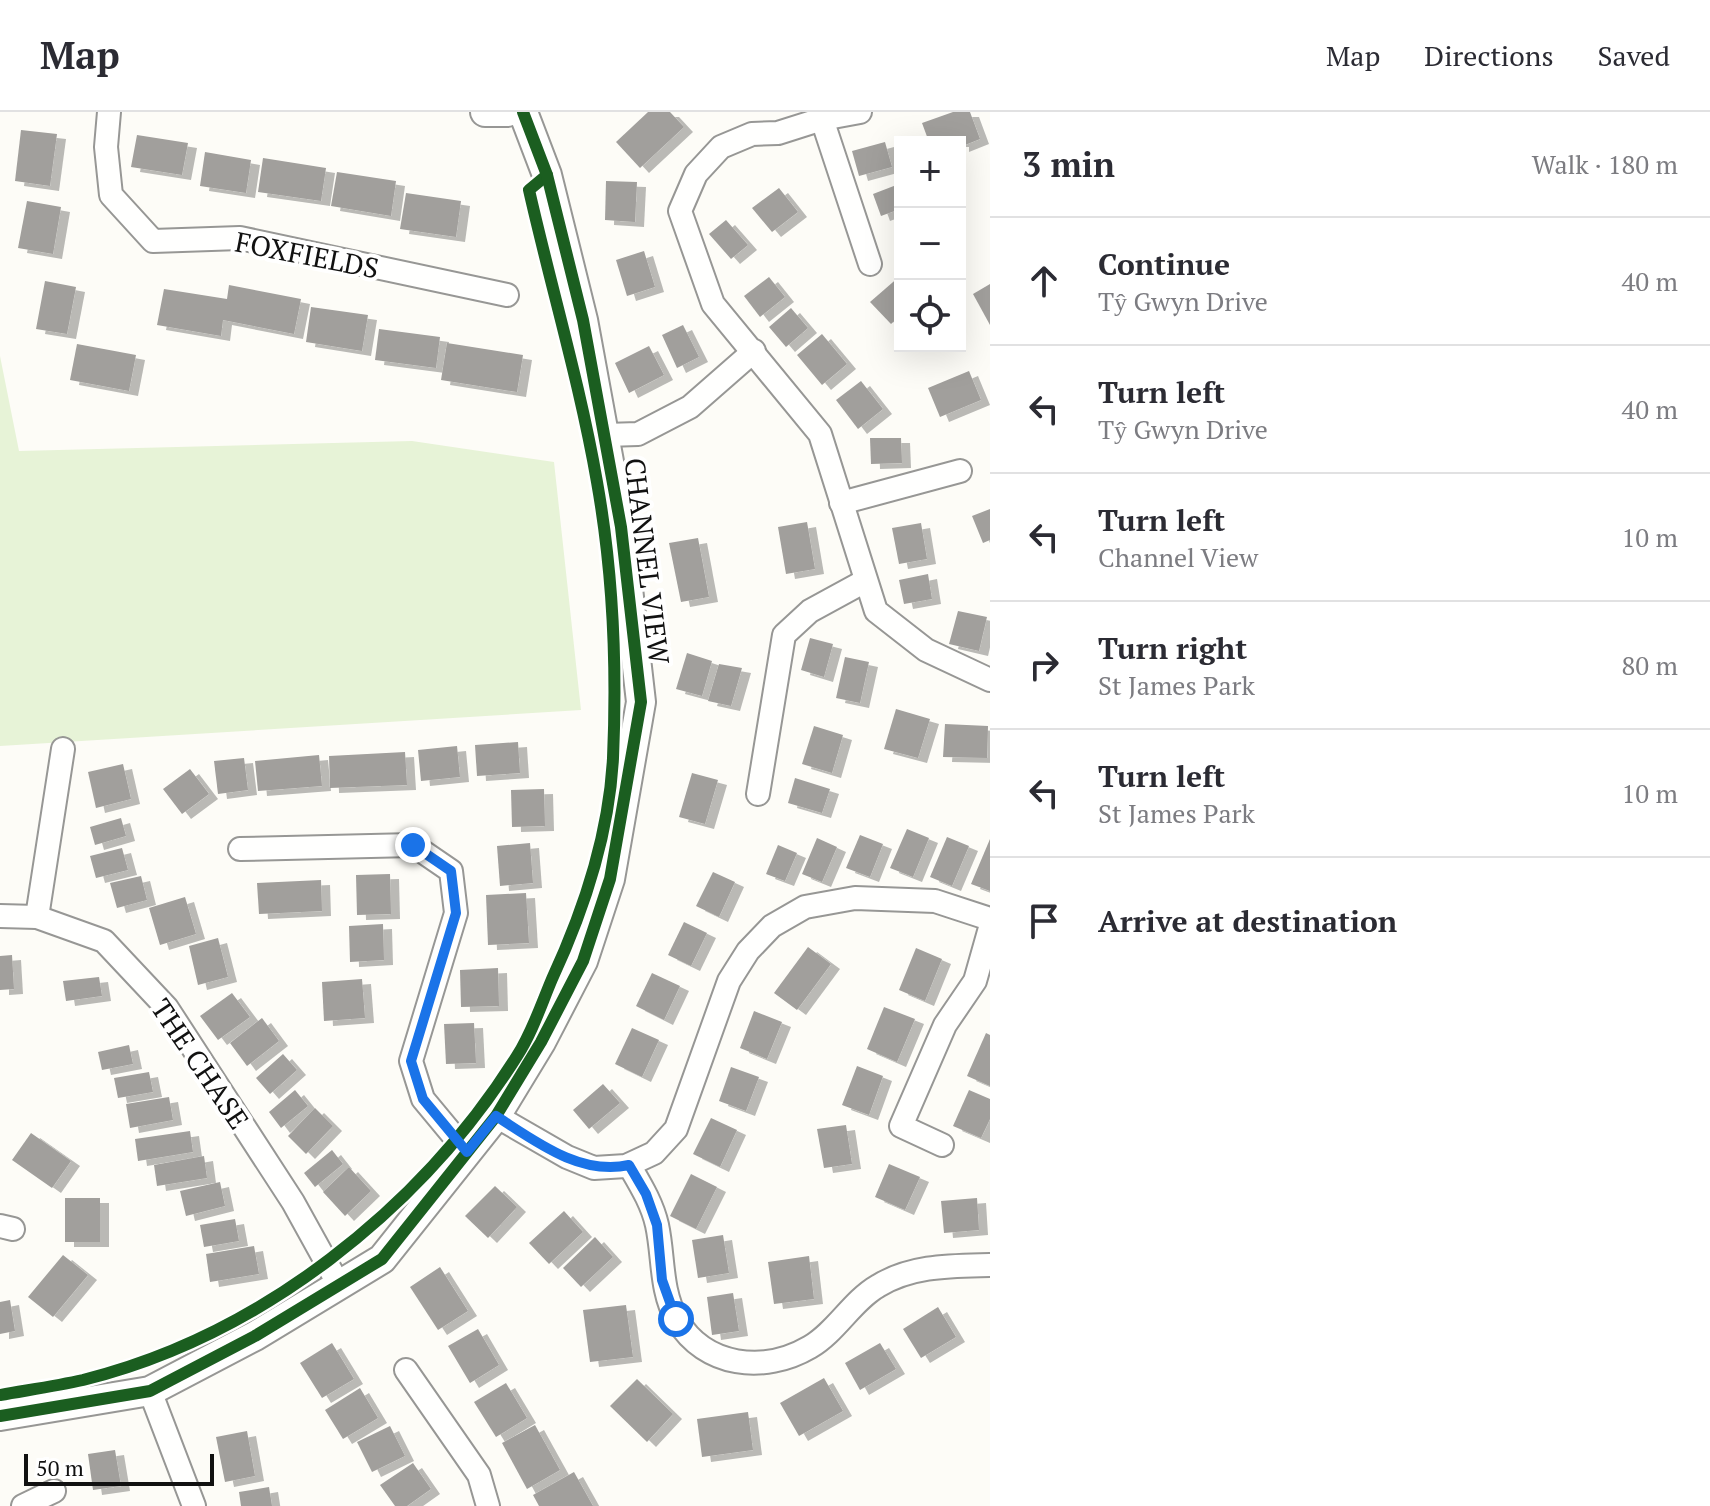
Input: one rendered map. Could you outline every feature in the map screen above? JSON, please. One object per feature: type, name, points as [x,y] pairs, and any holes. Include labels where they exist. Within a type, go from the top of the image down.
[{"type":"street","name":"FOXFIELDS","points":[[109,112],[106,147],[111,195],[153,241],[240,238],[507,295]]},
{"type":"street","points":[[485,112],[507,112]]},
{"type":"street","name":"CHANNEL VIEW","points":[[0,1416],[150,1391],[340,1287],[382,1259],[496,1116],[541,1042],[583,961],[610,879],[641,702],[621,527],[606,435],[556,209],[523,112]]},
{"type":"street","points":[[860,112],[822,119],[778,133],[752,134],[721,147],[696,174],[680,211],[713,304],[820,434],[876,611],[926,650],[990,680]]},
{"type":"street","points":[[822,119],[870,264]]},
{"type":"street","points":[[606,435],[638,434],[690,407],[754,351]]},
{"type":"street","points":[[841,503],[960,471]]},
{"type":"street","points":[[758,794],[784,635],[810,611],[865,581]]},
{"type":"street","points":[[37,917],[63,749]]},
{"type":"street","points":[[240,849],[413,845],[451,871],[456,913],[411,1061],[423,1099],[467,1152]]},
{"type":"street","points":[[496,1116],[541,1145],[594,1168],[629,1165],[654,1153],[676,1129],[729,981],[748,951],[772,926],[805,907],[855,898],[935,901],[990,919]]},
{"type":"street","name":"THE CHASE","points":[[0,916],[37,917],[104,941],[167,1008],[293,1202],[340,1287]]},
{"type":"street","points":[[942,1145],[901,1126],[945,1025],[975,981],[990,928]]},
{"type":"street","points":[[629,1165],[646,1194],[657,1225],[662,1280],[676,1319],[696,1346],[720,1358],[752,1365],[782,1360],[811,1347],[876,1286],[911,1271],[990,1265]]},
{"type":"street","points":[[406,1370],[479,1475],[488,1506]]},
{"type":"street","points":[[150,1391],[194,1506]]},
{"type":"street","points":[[23,1506],[54,1491]]},
{"type":"green space","points":[[0,356],[19,451],[412,441],[554,462],[581,710],[0,746]]},
{"type":"building","points":[[648,112],[670,112],[684,127],[640,168],[616,142]]},
{"type":"building","points":[[953,112],[970,112],[980,139],[966,145],[966,136],[927,136],[922,123]]},
{"type":"building","points":[[21,130],[57,134],[50,186],[15,181]]},
{"type":"building","points":[[137,135],[188,143],[182,175],[131,167]]},
{"type":"building","points":[[885,142],[892,167],[859,176],[852,151]]},
{"type":"building","points":[[205,152],[251,160],[246,193],[200,186]]},
{"type":"building","points":[[263,158],[326,168],[321,201],[258,192]]},
{"type":"building","points":[[337,172],[396,181],[391,216],[331,206]]},
{"type":"building","points":[[606,181],[637,182],[635,222],[605,220]]},
{"type":"building","points":[[894,186],[894,211],[881,216],[873,194]]},
{"type":"building","points":[[779,188],[798,212],[772,232],[752,208]]},
{"type":"building","points":[[406,193],[461,201],[456,237],[400,229]]},
{"type":"building","points":[[27,201],[61,207],[53,254],[18,248]]},
{"type":"building","points":[[726,220],[748,245],[731,259],[709,234]]},
{"type":"building","points":[[644,251],[655,287],[627,296],[616,260]]},
{"type":"building","points":[[769,277],[785,297],[760,317],[744,296]]},
{"type":"building","points":[[45,281],[76,287],[67,334],[36,329]]},
{"type":"building","points":[[894,281],[894,321],[891,324],[870,302]]},
{"type":"building","points":[[990,284],[990,325],[973,294]]},
{"type":"building","points":[[229,285],[301,299],[294,334],[223,320],[221,336],[157,325],[164,289],[227,299]]},
{"type":"building","points":[[311,307],[368,315],[362,351],[306,342]]},
{"type":"building","points":[[791,308],[808,328],[786,347],[769,327]]},
{"type":"building","points":[[683,325],[699,357],[677,368],[662,335]]},
{"type":"building","points":[[379,329],[440,337],[436,368],[375,360]]},
{"type":"building","points":[[822,334],[847,364],[822,385],[797,355]]},
{"type":"building","points":[[447,343],[523,355],[517,392],[441,380]]},
{"type":"building","points":[[77,344],[136,355],[129,391],[70,380]]},
{"type":"building","points":[[649,346],[664,375],[629,393],[615,363]]},
{"type":"building","points":[[969,371],[981,400],[940,417],[928,388]]},
{"type":"building","points":[[861,381],[883,409],[858,429],[836,400]]},
{"type":"building","points":[[870,438],[901,438],[902,463],[871,464]]},
{"type":"building","points":[[990,509],[990,540],[983,543],[972,516]]},
{"type":"building","points":[[807,522],[815,569],[786,574],[778,527]]},
{"type":"building","points":[[921,523],[927,559],[899,564],[892,528]]},
{"type":"building","points":[[698,538],[709,597],[681,602],[669,543]]},
{"type":"building","points":[[928,574],[932,599],[904,604],[899,580]]},
{"type":"building","points":[[958,611],[987,617],[979,651],[949,644]]},
{"type":"building","points":[[810,638],[833,644],[824,677],[801,670]]},
{"type":"building","points":[[687,653],[712,661],[702,696],[676,689]]},
{"type":"building","points":[[845,657],[869,662],[860,703],[836,698]]},
{"type":"building","points":[[719,664],[742,668],[731,706],[708,701]]},
{"type":"building","points":[[896,709],[930,719],[918,758],[884,749]]},
{"type":"building","points":[[945,724],[988,726],[987,758],[943,757]]},
{"type":"building","points":[[814,726],[843,735],[832,773],[802,764]]},
{"type":"building","points":[[518,742],[520,773],[477,776],[475,745]]},
{"type":"building","points":[[457,746],[460,777],[421,781],[418,750]]},
{"type":"building","points":[[405,752],[407,785],[330,788],[329,756]]},
{"type":"building","points":[[319,755],[322,786],[258,791],[255,761]]},
{"type":"building","points":[[244,758],[248,790],[218,794],[214,761]]},
{"type":"building","points":[[123,764],[131,799],[96,808],[88,772]]},
{"type":"building","points":[[190,769],[209,794],[182,814],[163,789]]},
{"type":"building","points":[[692,773],[718,780],[705,824],[679,817]]},
{"type":"building","points":[[795,778],[830,789],[822,813],[788,803]]},
{"type":"building","points":[[544,789],[545,826],[512,827],[511,790]]},
{"type":"building","points":[[121,818],[126,836],[95,845],[90,827]]},
{"type":"building","points":[[907,829],[929,838],[913,877],[890,868]]},
{"type":"building","points":[[860,835],[883,844],[870,877],[846,868]]},
{"type":"building","points":[[947,837],[969,846],[952,886],[930,877]]},
{"type":"building","points":[[817,838],[837,847],[822,882],[802,874]]},
{"type":"building","points":[[990,839],[990,891],[971,884]]},
{"type":"building","points":[[530,843],[533,883],[500,886],[497,846]]},
{"type":"building","points":[[778,845],[797,853],[785,881],[766,874]]},
{"type":"building","points":[[122,848],[128,870],[96,878],[90,856]]},
{"type":"building","points":[[713,872],[735,882],[719,917],[696,906]]},
{"type":"building","points":[[390,874],[391,914],[357,915],[356,875]]},
{"type":"building","points":[[141,876],[147,900],[117,908],[110,883]]},
{"type":"building","points":[[321,880],[322,911],[259,914],[257,883]]},
{"type":"building","points":[[526,893],[529,943],[488,945],[486,895]]},
{"type":"building","points":[[185,897],[196,934],[160,945],[149,908]]},
{"type":"building","points":[[684,922],[707,933],[691,966],[668,955]]},
{"type":"building","points":[[383,924],[384,960],[350,962],[349,926]]},
{"type":"building","points":[[218,938],[228,977],[198,985],[189,946]]},
{"type":"building","points":[[808,947],[831,964],[797,1010],[774,993]]},
{"type":"building","points":[[916,948],[942,959],[925,1001],[899,990]]},
{"type":"building","points":[[12,955],[14,989],[0,990],[0,956]]},
{"type":"building","points":[[498,968],[499,1006],[461,1007],[460,970]]},
{"type":"building","points":[[652,973],[680,986],[664,1020],[636,1006]]},
{"type":"building","points":[[99,977],[102,996],[66,1001],[63,981]]},
{"type":"building","points":[[362,979],[365,1018],[324,1021],[322,982]]},
{"type":"building","points":[[232,993],[250,1017],[218,1040],[200,1016]]},
{"type":"building","points":[[884,1007],[915,1019],[897,1062],[867,1049]]},
{"type":"building","points":[[754,1011],[782,1022],[767,1059],[740,1048]]},
{"type":"building","points":[[262,1018],[279,1041],[247,1066],[230,1043]]},
{"type":"building","points":[[474,1023],[476,1063],[446,1064],[444,1024]]},
{"type":"building","points":[[632,1028],[659,1040],[642,1077],[615,1064]]},
{"type":"building","points":[[986,1033],[990,1035],[990,1086],[967,1076]]},
{"type":"building","points":[[129,1045],[133,1064],[102,1070],[98,1052]]},
{"type":"building","points":[[283,1054],[297,1070],[270,1094],[256,1078]]},
{"type":"building","points":[[857,1066],[883,1076],[869,1115],[842,1105]]},
{"type":"building","points":[[731,1067],[759,1077],[746,1111],[719,1101]]},
{"type":"building","points":[[149,1072],[153,1092],[118,1098],[114,1078]]},
{"type":"building","points":[[603,1084],[620,1103],[589,1129],[573,1110]]},
{"type":"building","points":[[295,1090],[308,1106],[281,1128],[269,1112]]},
{"type":"building","points":[[969,1090],[990,1099],[990,1119],[981,1138],[953,1126]]},
{"type":"building","points":[[169,1097],[173,1120],[130,1128],[126,1104]]},
{"type":"building","points":[[315,1108],[333,1126],[306,1154],[288,1136]]},
{"type":"building","points":[[711,1118],[737,1130],[720,1167],[693,1154]]},
{"type":"building","points":[[846,1125],[852,1164],[824,1168],[817,1129]]},
{"type":"building","points":[[190,1131],[193,1152],[138,1161],[135,1139]]},
{"type":"building","points":[[31,1133],[71,1161],[52,1188],[12,1160]]},
{"type":"building","points":[[332,1150],[343,1164],[315,1187],[304,1173]]},
{"type":"building","points":[[204,1156],[207,1178],[157,1186],[154,1165]]},
{"type":"building","points":[[889,1164],[920,1177],[905,1210],[875,1197]]},
{"type":"building","points":[[349,1167],[371,1191],[345,1216],[323,1192]]},
{"type":"building","points":[[691,1174],[717,1187],[696,1229],[670,1216]]},
{"type":"building","points":[[220,1182],[225,1206],[186,1216],[180,1191]]},
{"type":"building","points":[[495,1186],[517,1207],[488,1238],[465,1216]]},
{"type":"building","points":[[65,1198],[100,1198],[100,1242],[65,1242]]},
{"type":"building","points":[[977,1198],[979,1230],[944,1233],[941,1201]]},
{"type":"building","points":[[564,1211],[583,1232],[549,1264],[529,1243]]},
{"type":"building","points":[[235,1219],[239,1241],[204,1247],[200,1225]]},
{"type":"building","points":[[723,1235],[729,1273],[698,1278],[692,1240]]},
{"type":"building","points":[[595,1237],[613,1257],[581,1287],[563,1268]]},
{"type":"building","points":[[254,1246],[259,1274],[210,1282],[206,1254]]},
{"type":"building","points":[[63,1255],[88,1275],[53,1317],[28,1297]]},
{"type":"building","points":[[809,1256],[814,1299],[774,1304],[768,1262]]},
{"type":"building","points":[[440,1267],[468,1311],[438,1330],[410,1287]]},
{"type":"building","points":[[733,1293],[739,1331],[712,1335],[707,1297]]},
{"type":"building","points":[[10,1300],[15,1331],[0,1334],[0,1302]]},
{"type":"building","points":[[626,1305],[633,1357],[590,1362],[583,1310]]},
{"type":"building","points":[[938,1307],[956,1337],[921,1358],[903,1329]]},
{"type":"building","points":[[478,1329],[499,1365],[470,1383],[448,1346]]},
{"type":"building","points":[[332,1343],[354,1379],[322,1398],[300,1363]]},
{"type":"building","points":[[880,1343],[896,1369],[860,1390],[845,1363]]},
{"type":"building","points":[[824,1378],[843,1411],[799,1436],[780,1403]]},
{"type":"building","points":[[637,1379],[673,1414],[647,1442],[610,1406]]},
{"type":"building","points":[[506,1383],[527,1418],[496,1437],[474,1402]]},
{"type":"building","points":[[360,1388],[378,1418],[343,1439],[325,1410]]},
{"type":"building","points":[[748,1412],[753,1450],[702,1457],[697,1419]]},
{"type":"building","points":[[535,1425],[560,1470],[527,1489],[502,1443]]},
{"type":"building","points":[[390,1426],[405,1456],[372,1472],[357,1442]]},
{"type":"building","points":[[247,1431],[255,1476],[225,1482],[216,1437]]},
{"type":"building","points":[[115,1450],[121,1486],[93,1490],[88,1454]]},
{"type":"building","points":[[413,1463],[431,1489],[407,1506],[395,1506],[380,1485]]},
{"type":"building","points":[[574,1472],[593,1506],[539,1506],[533,1495]]},
{"type":"building","points":[[269,1487],[272,1506],[241,1506],[239,1492]]},
{"type":"cycle path","points":[[0,1416],[150,1391],[255,1336],[382,1259],[496,1116],[541,1042],[583,961],[610,879],[641,702],[621,527],[583,320],[547,175],[523,112]]},
{"type":"cycle path","points":[[0,1395],[83,1380],[149,1360],[212,1332],[273,1298],[330,1259],[384,1214],[434,1165],[478,1112],[517,1056],[532,1028],[593,872],[611,787],[614,724],[612,620],[607,550],[597,482],[529,190],[547,175]]},
{"type":"route","points":[[413,845],[451,871],[456,913],[411,1061],[423,1099],[467,1152],[496,1116],[541,1145],[594,1168],[629,1165],[646,1194],[657,1225],[662,1280],[676,1319]]}]
